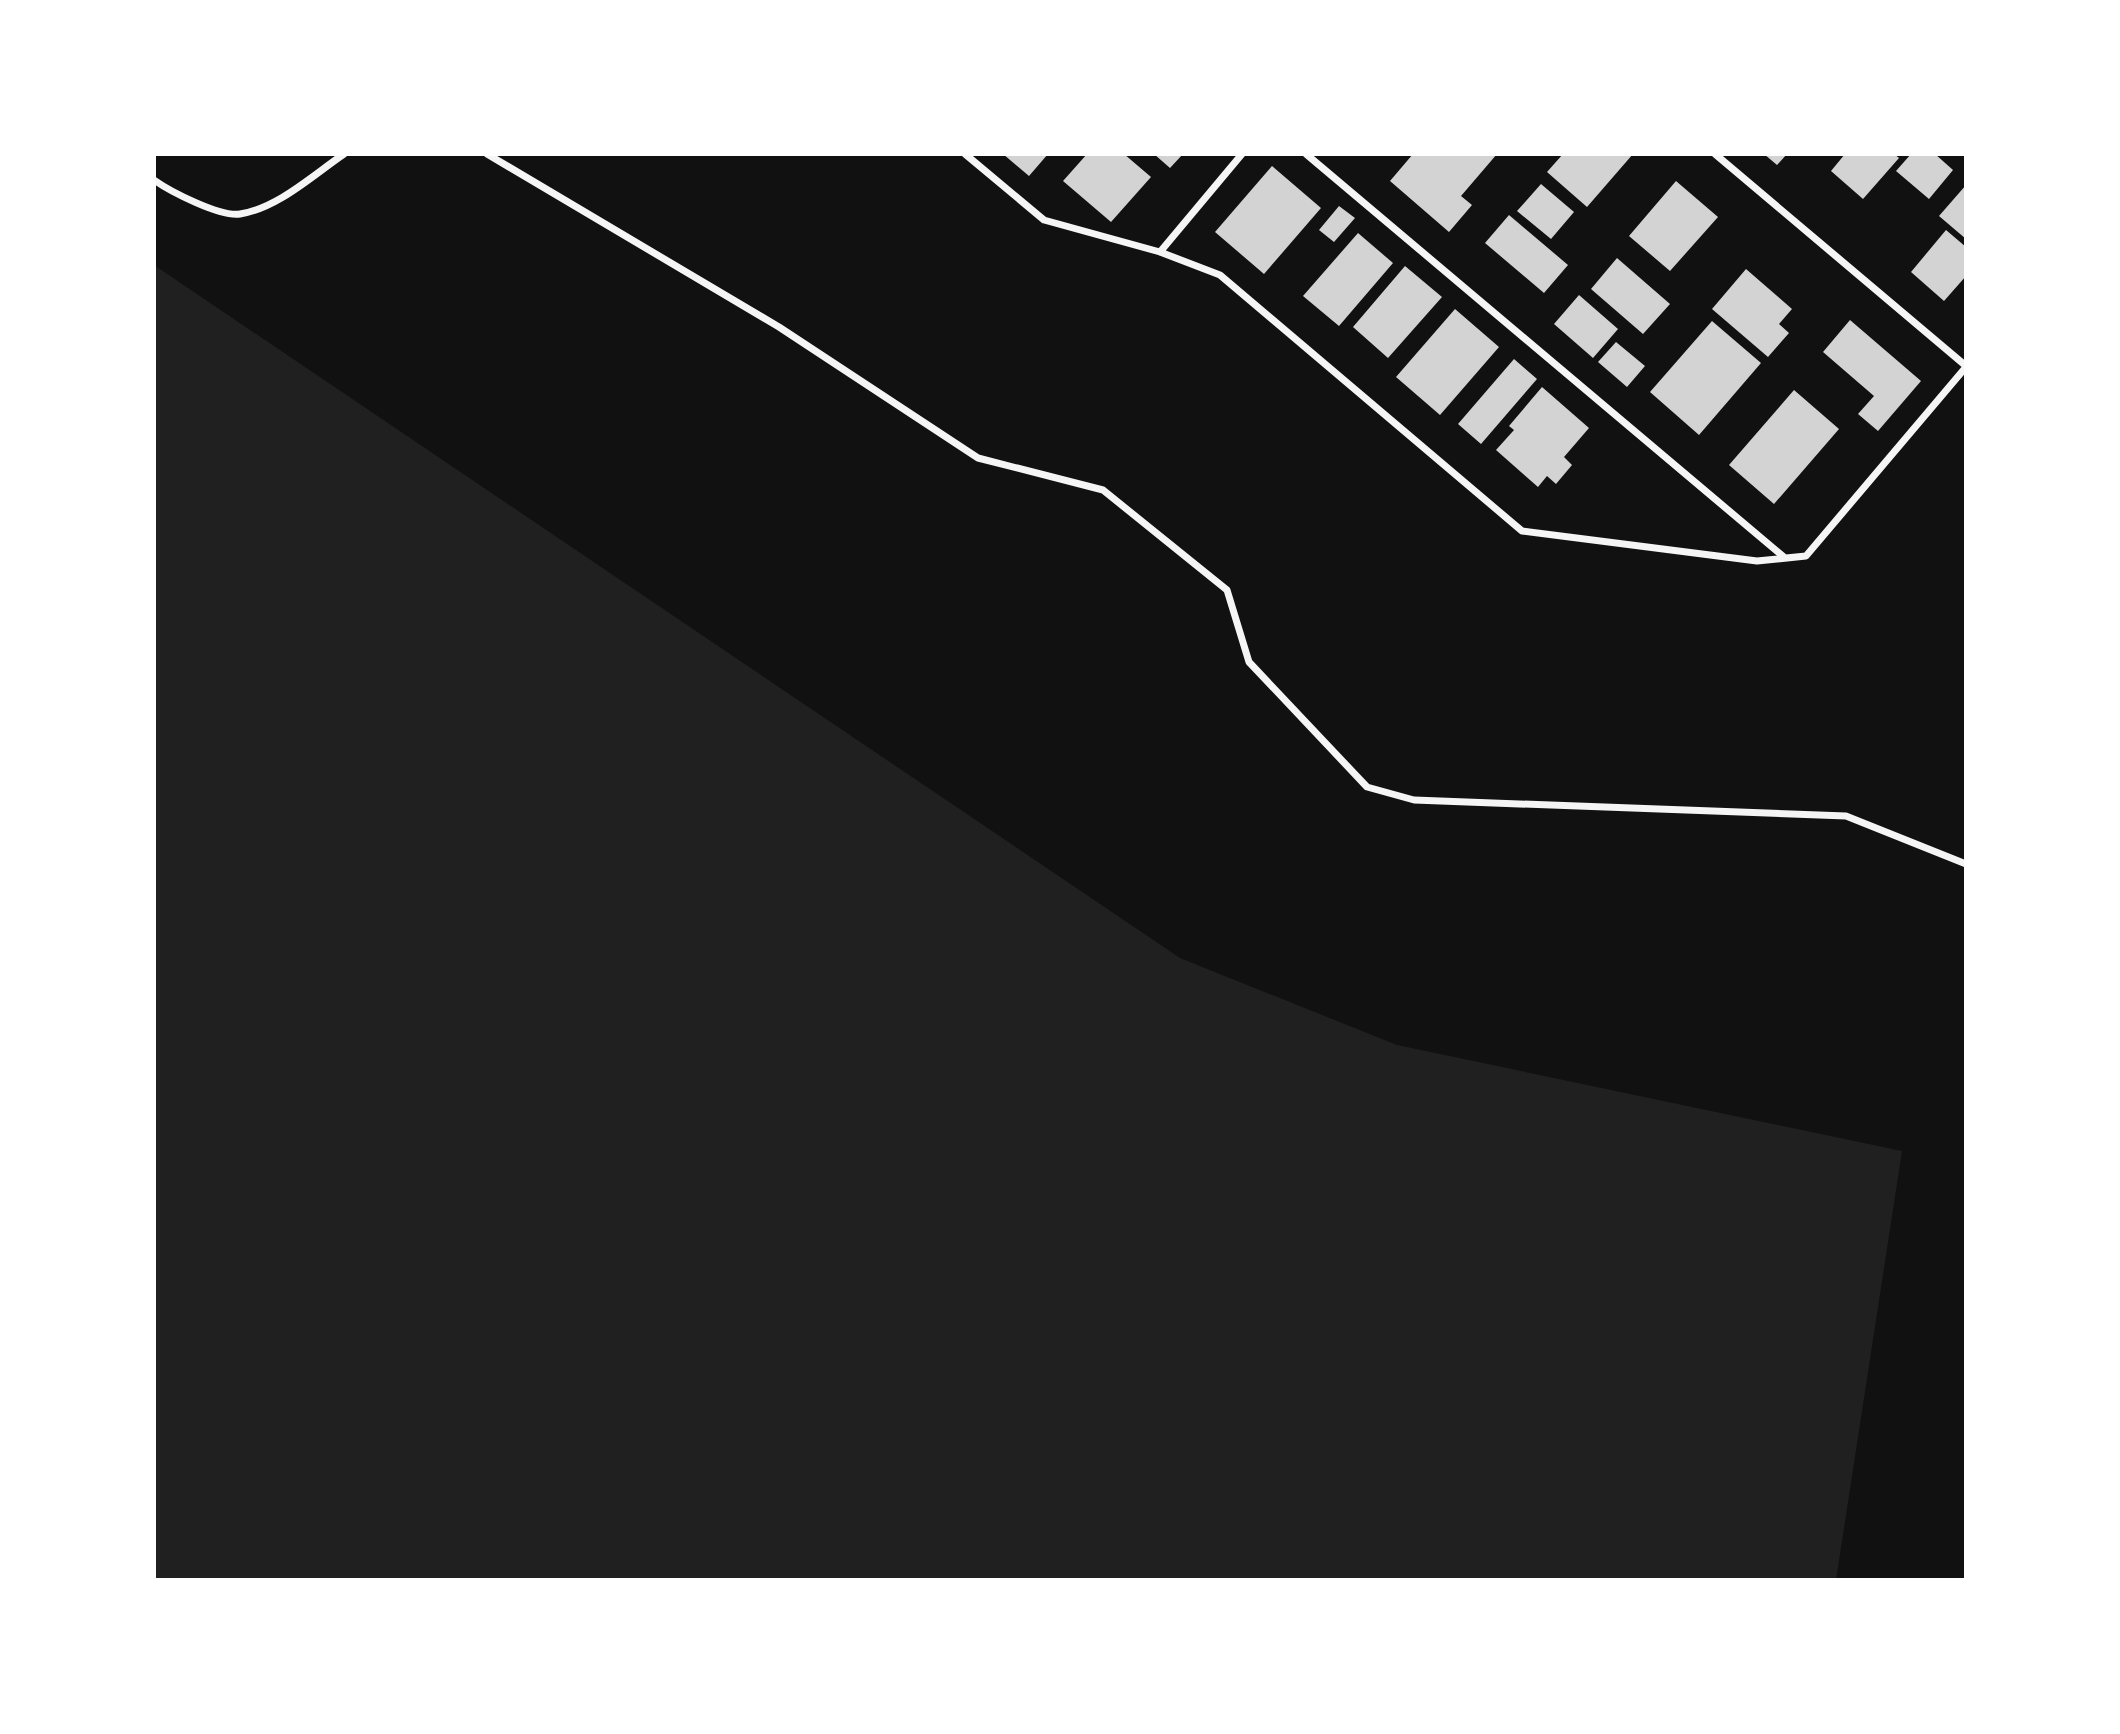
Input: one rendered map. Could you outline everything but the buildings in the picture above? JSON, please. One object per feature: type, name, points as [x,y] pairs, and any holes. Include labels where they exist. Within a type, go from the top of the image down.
[{"type":"street","points":[[154,180],[178,197],[237,215],[270,205],[344,154]]},
{"type":"street","points":[[487,154],[779,327],[978,458],[1103,490],[1227,590],[1249,662],[1367,787],[1414,800],[1846,816],[1966,864]]},
{"type":"street","points":[[965,154],[1044,220],[1160,252],[1220,275],[1522,531],[1757,561],[1806,556],[1966,367],[1715,154]]},
{"type":"street","points":[[1160,252],[1242,154]]},
{"type":"street","points":[[1306,154],[1785,558]]},
{"type":"shaded area","points":[[154,265],[1180,958],[1397,1045],[1902,1151],[1836,1580],[154,1580]]}]
